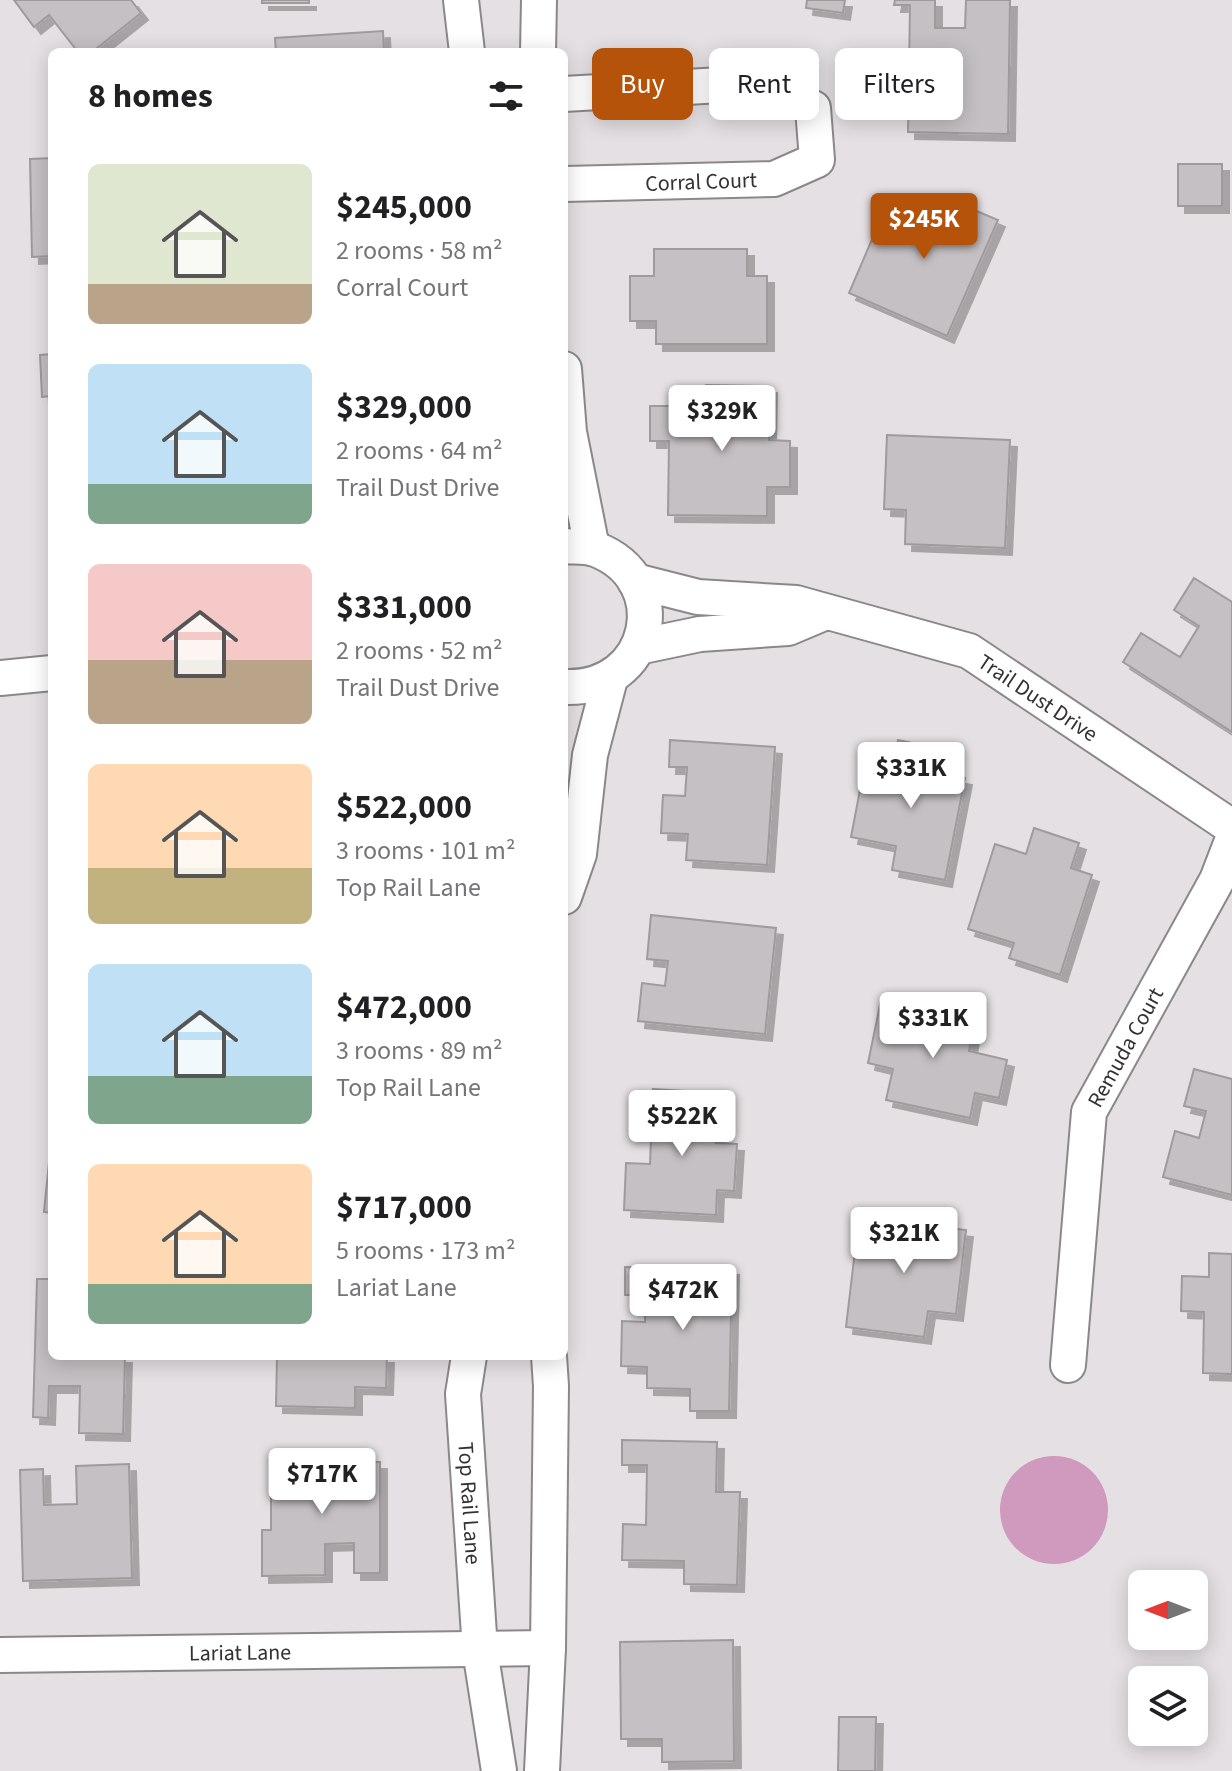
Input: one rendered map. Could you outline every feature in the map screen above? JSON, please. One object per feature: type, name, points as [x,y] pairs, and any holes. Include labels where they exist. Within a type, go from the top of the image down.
[{"type":"street","points":[[461,0],[467,48]]},
{"type":"street","points":[[538,48],[539,0]]},
{"type":"street","name":"Corral Court","points":[[568,94],[739,84],[784,94],[813,108],[817,160],[774,179],[568,184]]},
{"type":"street","points":[[568,419],[578,547],[617,560],[635,581],[645,607],[643,635],[631,660],[610,679],[584,688],[568,687]]},
{"type":"street","name":"Trail Dust Drive","points":[[635,581],[698,597],[796,603],[969,651],[1232,827]]},
{"type":"street","points":[[638,647],[700,634],[788,628],[826,612]]},
{"type":"street","points":[[0,678],[48,673]]},
{"type":"street","points":[[568,886],[579,854],[590,755],[610,679]]},
{"type":"street","name":"Remuda Court","points":[[1068,1365],[1089,1112],[1217,880],[1232,841]]},
{"type":"street","name":"Top Rail Lane","points":[[468,1360],[463,1394],[480,1650],[499,1771]]},
{"type":"street","points":[[542,1771],[548,1648],[549,1360]]},
{"type":"street","points":[[480,1650],[548,1648]]},
{"type":"street","name":"Lariat Lane","points":[[0,1655],[480,1650]]},
{"type":"shaded area","points":[[1054,1456],[1084,1465],[1092,1472],[1099,1480],[1108,1510],[1099,1540],[1092,1548],[1084,1555],[1054,1564],[1024,1555],[1016,1548],[1009,1540],[1000,1510],[1009,1480],[1016,1472],[1024,1465]]},
{"type":"building","points":[[14,0],[131,0],[141,13],[97,48],[75,48],[49,15],[34,27]]},
{"type":"building","points":[[262,0],[309,0],[309,3],[262,3]]},
{"type":"building","points":[[807,0],[845,0],[843,13],[806,8]]},
{"type":"building","points":[[895,0],[935,0],[935,28],[965,28],[966,0],[1010,0],[1008,134],[908,132],[908,120],[963,120],[963,48],[909,48],[910,5],[894,5]]},
{"type":"building","points":[[383,31],[384,48],[276,48],[275,38]]},
{"type":"building","points":[[48,158],[48,256],[32,257],[30,159]]},
{"type":"building","points":[[1178,164],[1222,164],[1222,206],[1178,206]]},
{"type":"building","points":[[891,195],[932,213],[939,195],[998,220],[947,336],[849,293]]},
{"type":"building","points":[[654,249],[747,249],[747,276],[767,276],[767,344],[656,344],[656,321],[630,321],[630,276],[654,276]]},
{"type":"building","points":[[48,354],[48,396],[42,397],[40,355]]},
{"type":"building","points":[[706,385],[770,386],[769,440],[790,441],[790,487],[767,487],[767,516],[668,515],[669,441],[650,441],[650,406],[706,406]]},
{"type":"building","points":[[887,435],[1010,440],[1005,548],[905,544],[906,510],[884,509]]},
{"type":"building","points":[[1194,578],[1232,602],[1232,732],[1123,662],[1141,633],[1180,657],[1199,626],[1174,610]]},
{"type":"building","points":[[670,740],[775,747],[767,865],[686,860],[688,834],[661,833],[663,795],[685,796],[687,767],[669,767]]},
{"type":"building","points":[[898,740],[942,749],[938,773],[965,778],[945,880],[892,870],[896,846],[851,837],[864,769],[892,774]]},
{"type":"building","points":[[1034,828],[1079,843],[1071,868],[1092,875],[1060,975],[1009,958],[1014,943],[968,929],[995,844],[1026,854]]},
{"type":"building","points":[[651,915],[776,928],[765,1034],[638,1021],[642,983],[665,986],[668,961],[647,959]]},
{"type":"building","points":[[881,1000],[975,1022],[969,1051],[1007,1060],[999,1098],[975,1093],[970,1118],[886,1100],[893,1069],[868,1063]]},
{"type":"building","points":[[1194,1069],[1232,1079],[1232,1195],[1163,1177],[1175,1131],[1199,1138],[1206,1111],[1184,1106]]},
{"type":"building","points":[[653,1089],[719,1093],[716,1143],[737,1144],[734,1191],[717,1190],[716,1215],[624,1210],[626,1163],[650,1164]]},
{"type":"building","points":[[48,1172],[48,1212],[44,1212]]},
{"type":"building","points":[[859,1217],[966,1230],[956,1314],[928,1311],[924,1337],[846,1327]]},
{"type":"building","points":[[1209,1253],[1232,1254],[1232,1374],[1203,1373],[1204,1312],[1181,1311],[1182,1276],[1209,1277]]},
{"type":"building","points":[[625,1267],[732,1268],[729,1411],[690,1411],[690,1389],[647,1388],[647,1367],[621,1366],[622,1321],[645,1322],[645,1295],[625,1295]]},
{"type":"building","points":[[37,1279],[48,1279],[48,1360],[125,1360],[123,1434],[79,1433],[80,1386],[49,1386],[48,1418],[33,1417]]},
{"type":"building","points":[[277,1360],[387,1360],[386,1388],[355,1387],[355,1408],[276,1406]]},
{"type":"building","points":[[622,1440],[717,1442],[716,1492],[740,1492],[737,1585],[684,1584],[684,1561],[622,1560],[623,1524],[646,1525],[647,1465],[622,1465]]},
{"type":"building","points":[[271,1462],[380,1462],[380,1573],[354,1573],[354,1543],[325,1544],[325,1575],[262,1576],[262,1530],[271,1530]]},
{"type":"building","points":[[129,1464],[132,1578],[23,1581],[20,1470],[43,1469],[44,1505],[77,1504],[76,1466]]},
{"type":"building","points":[[733,1640],[734,1761],[662,1762],[662,1739],[621,1739],[620,1642]]},
{"type":"building","points":[[839,1717],[876,1717],[875,1771],[838,1771]]}]
